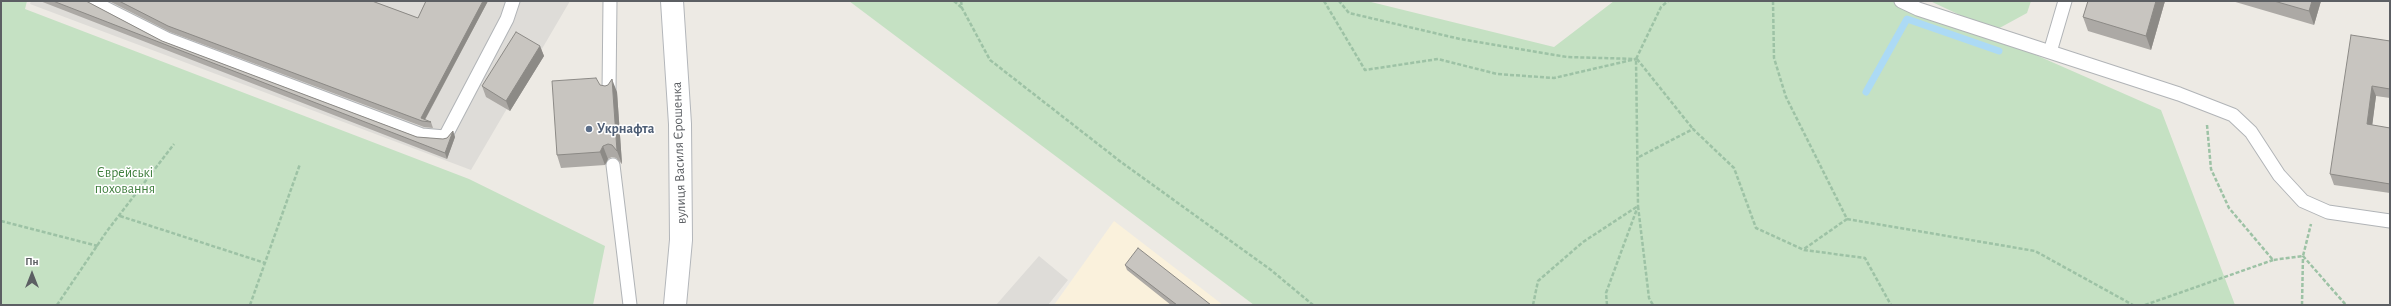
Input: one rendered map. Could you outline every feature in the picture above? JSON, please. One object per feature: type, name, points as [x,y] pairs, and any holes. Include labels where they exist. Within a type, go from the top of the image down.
[{"type":"main road","name":"вулиця Василя Єрошенка","points":[[672,1],[680,124],[681,240],[675,305]]},
{"type":"lane","points":[[90,1],[167,39],[422,135],[445,137],[507,19],[513,1]]},
{"type":"lane","points":[[609,90],[610,1]]},
{"type":"lane","points":[[1901,1],[1918,9],[2213,106],[2233,115],[2251,132],[2279,175],[2303,201],[2328,212],[2390,221]]},
{"type":"lane","points":[[2050,52],[2065,1]]},
{"type":"lane","points":[[613,164],[630,305]]},
{"type":"path","points":[[954,1],[962,8]]},
{"type":"path","points":[[961,1],[962,8],[990,60],[1120,162],[1271,270],[1313,305]]},
{"type":"path","points":[[1324,1],[1365,70],[1438,59],[1497,74],[1554,78],[1636,58]]},
{"type":"path","points":[[1339,1],[1349,13],[1460,39],[1567,57],[1636,58]]},
{"type":"path","points":[[1653,305],[1649,298],[1638,206],[1639,157],[1636,58],[1661,7],[1668,1]]},
{"type":"path","points":[[1773,1],[1774,58],[1786,97],[1847,218]]},
{"type":"path","points":[[1636,58],[1693,129],[1734,168],[1756,228],[1804,250],[1865,258],[1891,305]]},
{"type":"path","points":[[2213,106],[2206,123],[2211,169],[2229,208],[2273,260]]},
{"type":"path","points":[[1639,157],[1693,129]]},
{"type":"path","points":[[57,305],[98,246],[174,144]]},
{"type":"path","points":[[250,305],[300,164]]},
{"type":"path","points":[[1532,305],[1538,281],[1583,242],[1638,206]]},
{"type":"path","points":[[1607,305],[1606,293],[1638,206]]},
{"type":"path","points":[[2302,305],[2303,256],[2316,206]]},
{"type":"path","points":[[120,216],[265,263]]},
{"type":"path","points":[[1804,250],[1847,218],[2035,250],[2133,305]]},
{"type":"path","points":[[1,221],[98,246]]},
{"type":"path","points":[[2145,305],[2273,260],[2303,256]]},
{"type":"path","points":[[2303,256],[2346,305]]},
{"type":"shaded area","points":[[31,1],[570,1],[471,170],[30,4]]},
{"type":"shaded area","points":[[1114,221],[1223,305],[1054,305]]},
{"type":"shaded area","points":[[1039,256],[1068,280],[1048,305],[996,305]]},
{"type":"green space","name":"Єврейські поховання","points":[[1,1],[27,1],[25,9],[469,179],[605,246],[593,305],[1,305]]},
{"type":"green space","points":[[849,1],[1367,1],[1554,47],[1614,1],[1913,1],[2161,110],[2235,305],[1254,305]]},
{"type":"green space","points":[[1930,1],[2031,1],[2027,13],[1994,31]]},
{"type":"building","points":[[53,1],[86,1],[162,41],[417,137],[443,139],[447,138],[453,131],[445,153]]},
{"type":"building","points":[[119,1],[372,1],[418,18],[426,1],[483,1],[421,118],[431,122],[422,121],[168,26]]},
{"type":"building","points":[[2088,1],[2156,1],[2146,36],[2083,17]]},
{"type":"building","points":[[2274,1],[2312,1],[2309,11]]},
{"type":"building","points":[[516,32],[540,46],[506,101],[482,86]]},
{"type":"building","points":[[2351,35],[2390,41],[2390,89],[2372,86],[2367,124],[2390,128],[2390,184],[2330,174]]},
{"type":"building","name":"Укрнафта","points":[[596,78],[600,85],[605,86],[608,85],[612,79],[617,151],[612,145],[608,144],[603,146],[600,152],[557,155],[552,81]]},
{"type":"building","points":[[1138,248],[1211,305],[1177,305],[1125,265]]},
{"type":"waterway","points":[[1866,92],[1907,19],[1999,51]]},
{"type":"place","name":"Укрнафта","points":[[589,129]]}]
